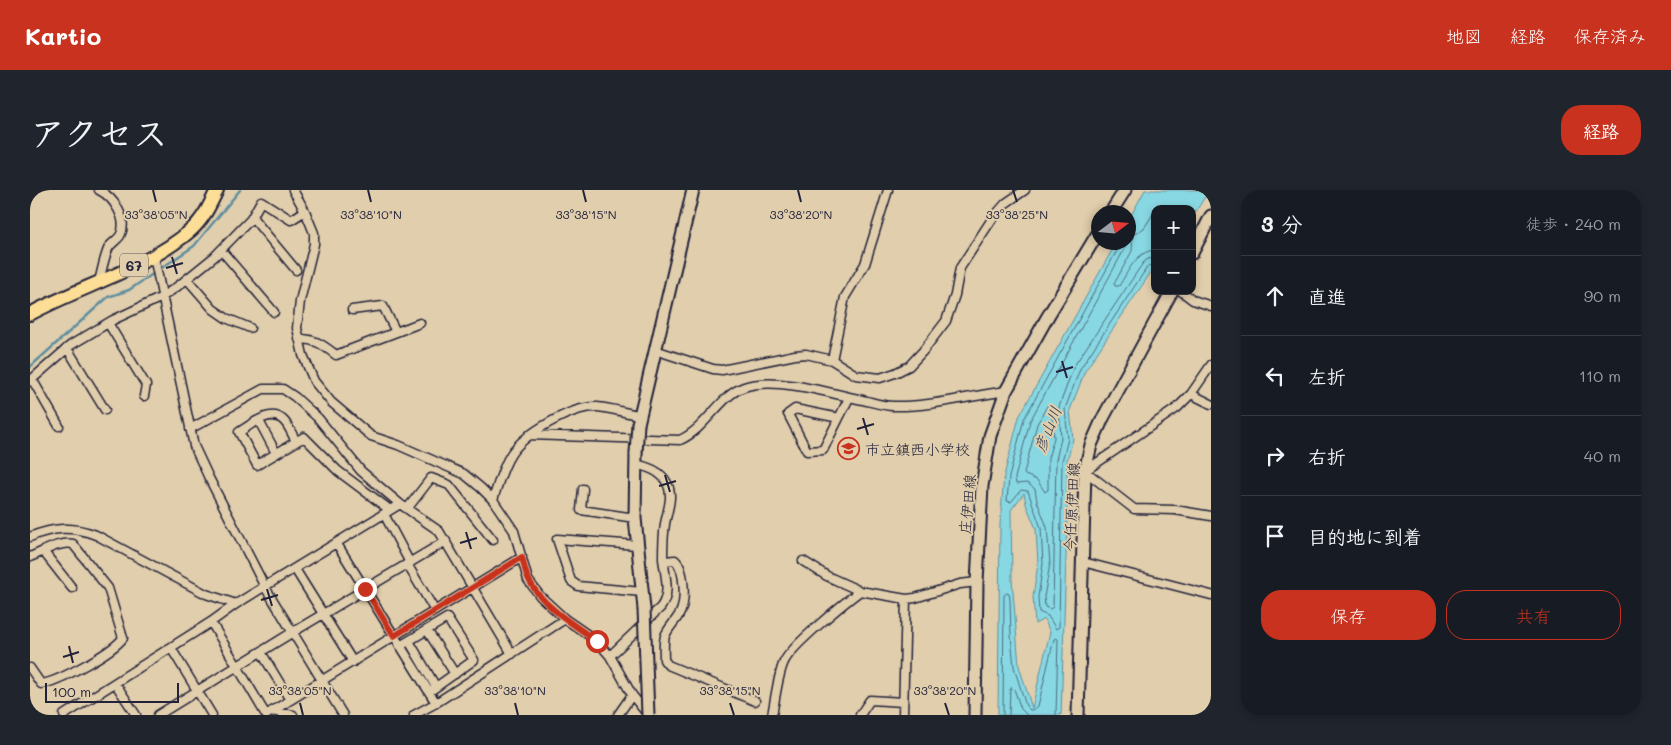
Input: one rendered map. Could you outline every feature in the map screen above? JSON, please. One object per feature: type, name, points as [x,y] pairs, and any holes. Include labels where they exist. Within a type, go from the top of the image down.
[{"type":"main road","name":"67","points":[[30,314],[54,301],[154,257],[190,231],[208,210],[217,190]]},
{"type":"main road","points":[[648,715],[644,609],[635,518],[639,420],[693,190]]},
{"type":"main road","points":[[1115,205],[1125,190]]},
{"type":"main road","points":[[1194,250],[1211,216]]},
{"type":"main road","name":"庄伊田線","points":[[975,715],[977,582],[983,477],[990,436],[1006,391],[1091,245]]},
{"type":"main road","name":"今任原伊田線","points":[[1078,715],[1085,471],[1091,444],[1103,418],[1170,295]]},
{"type":"street","points":[[99,190],[111,198],[119,212],[122,225],[120,235],[109,246],[99,281]]},
{"type":"street","points":[[293,190],[305,211],[314,233],[314,244],[300,301],[297,328],[303,354],[314,381],[331,402],[371,436],[398,445],[464,474],[493,500],[514,531],[528,580],[540,596],[565,619],[597,641],[610,656],[632,695],[648,715]]},
{"type":"street","points":[[832,360],[845,297],[865,264],[888,190]]},
{"type":"street","points":[[655,350],[713,369],[722,370],[806,354],[832,360],[856,375],[880,378],[895,373],[909,366],[946,321],[955,295],[960,268],[992,219],[1006,203],[1025,190]]},
{"type":"street","points":[[59,426],[31,380],[67,348],[108,323],[162,298],[222,250],[252,218],[261,201],[291,220],[305,211]]},
{"type":"street","points":[[252,218],[296,270]]},
{"type":"street","points":[[222,250],[274,312]]},
{"type":"street","points":[[154,257],[194,446],[264,587],[343,715]]},
{"type":"street","points":[[187,279],[213,309],[226,318],[250,328]]},
{"type":"street","points":[[1186,295],[1193,300],[1211,306]]},
{"type":"street","points":[[352,310],[383,306],[396,332]]},
{"type":"street","points":[[299,339],[311,339],[321,343],[336,354],[420,322]]},
{"type":"street","points":[[108,323],[146,385],[144,396]]},
{"type":"street","points":[[67,348],[105,410]]},
{"type":"street","points":[[1211,365],[1192,394],[1165,417],[1085,471],[1134,509],[1174,510],[1211,516]]},
{"type":"street","points":[[529,435],[680,440],[690,436],[730,394],[744,387],[762,383],[784,384],[892,406],[926,404],[1006,391]]},
{"type":"street","points":[[190,429],[263,389],[283,389],[295,397],[318,418],[361,471],[404,506],[439,531],[474,587],[512,654]]},
{"type":"street","points":[[1192,394],[1211,404]]},
{"type":"street","points":[[839,418],[795,409],[788,414],[808,451],[823,450],[839,418],[849,398]]},
{"type":"street","points":[[493,500],[505,464],[512,452],[529,435],[577,409],[597,407],[639,420]]},
{"type":"street","points":[[296,441],[284,420],[276,415],[268,416],[239,432],[257,464],[304,437],[338,471],[387,512],[409,563],[435,611]]},
{"type":"street","points":[[259,421],[276,453]]},
{"type":"street","points":[[610,656],[666,601],[664,527],[670,496],[667,483],[660,474],[636,459]]},
{"type":"street","points":[[64,715],[171,648],[236,604],[387,512],[404,506],[431,478],[449,485],[493,540]]},
{"type":"street","points":[[583,490],[581,510],[635,518]]},
{"type":"street","points":[[30,536],[54,528],[83,530],[96,535],[206,594],[236,604]]},
{"type":"street","points":[[637,545],[557,540],[572,581],[578,586],[642,592]]},
{"type":"street","points":[[158,715],[292,632],[446,541]]},
{"type":"street","points":[[30,557],[59,545],[73,544],[108,588],[123,638],[118,645],[81,667],[48,683],[41,684],[30,668]]},
{"type":"street","points":[[337,544],[400,646],[433,690]]},
{"type":"street","points":[[43,552],[72,588]]},
{"type":"street","points":[[268,714],[522,557]]},
{"type":"street","points":[[664,561],[675,560],[679,564],[684,587],[683,604],[680,613],[665,636],[664,660],[668,665],[755,701]]},
{"type":"street","points":[[803,561],[827,576],[860,591],[906,599],[960,584],[977,582]]},
{"type":"street","points":[[1083,562],[1211,595]]},
{"type":"street","points":[[295,569],[353,662]]},
{"type":"street","points":[[772,715],[784,662],[792,650],[845,602],[860,591]]},
{"type":"street","points":[[903,715],[906,599]]},
{"type":"street","points":[[400,646],[447,618],[474,660],[433,690]]},
{"type":"street","points":[[414,715],[436,703],[565,619]]},
{"type":"street","points":[[211,622],[268,714]]},
{"type":"street","points":[[427,630],[455,674]]},
{"type":"street","points":[[409,641],[433,690],[436,703]]},
{"type":"street","points":[[171,648],[212,715]]},
{"type":"street","points":[[261,652],[290,700]]},
{"type":"street","points":[[115,683],[136,715]]},
{"type":"street","points":[[618,715],[632,695]]},
{"type":"street","points":[[860,715],[870,700],[904,702]]},
{"type":"street","points":[[268,714],[293,715]]},
{"type":"water","name":"彦山川","points":[[1145,190],[1209,190],[1196,211],[1196,205],[1151,205],[1151,272],[1085,371],[1070,410],[1073,439],[1067,461],[1061,715],[998,715],[1000,525],[1004,476],[1019,417],[1112,250],[1136,250],[1136,206]],"holes":[[[1024,493],[1026,504],[1036,529],[1038,564],[1033,597],[1035,624],[1044,619],[1050,632],[1032,708],[1019,666],[1012,579],[1011,510]]]},
{"type":"waterway","points":[[30,367],[108,297],[129,290],[194,246],[240,190]]},
{"type":"place","name":"市立鎮西小学校","points":[[849,449]]},
{"type":"route","points":[[365,589],[394,636],[522,557],[528,580],[540,596],[565,619],[597,641]]}]
